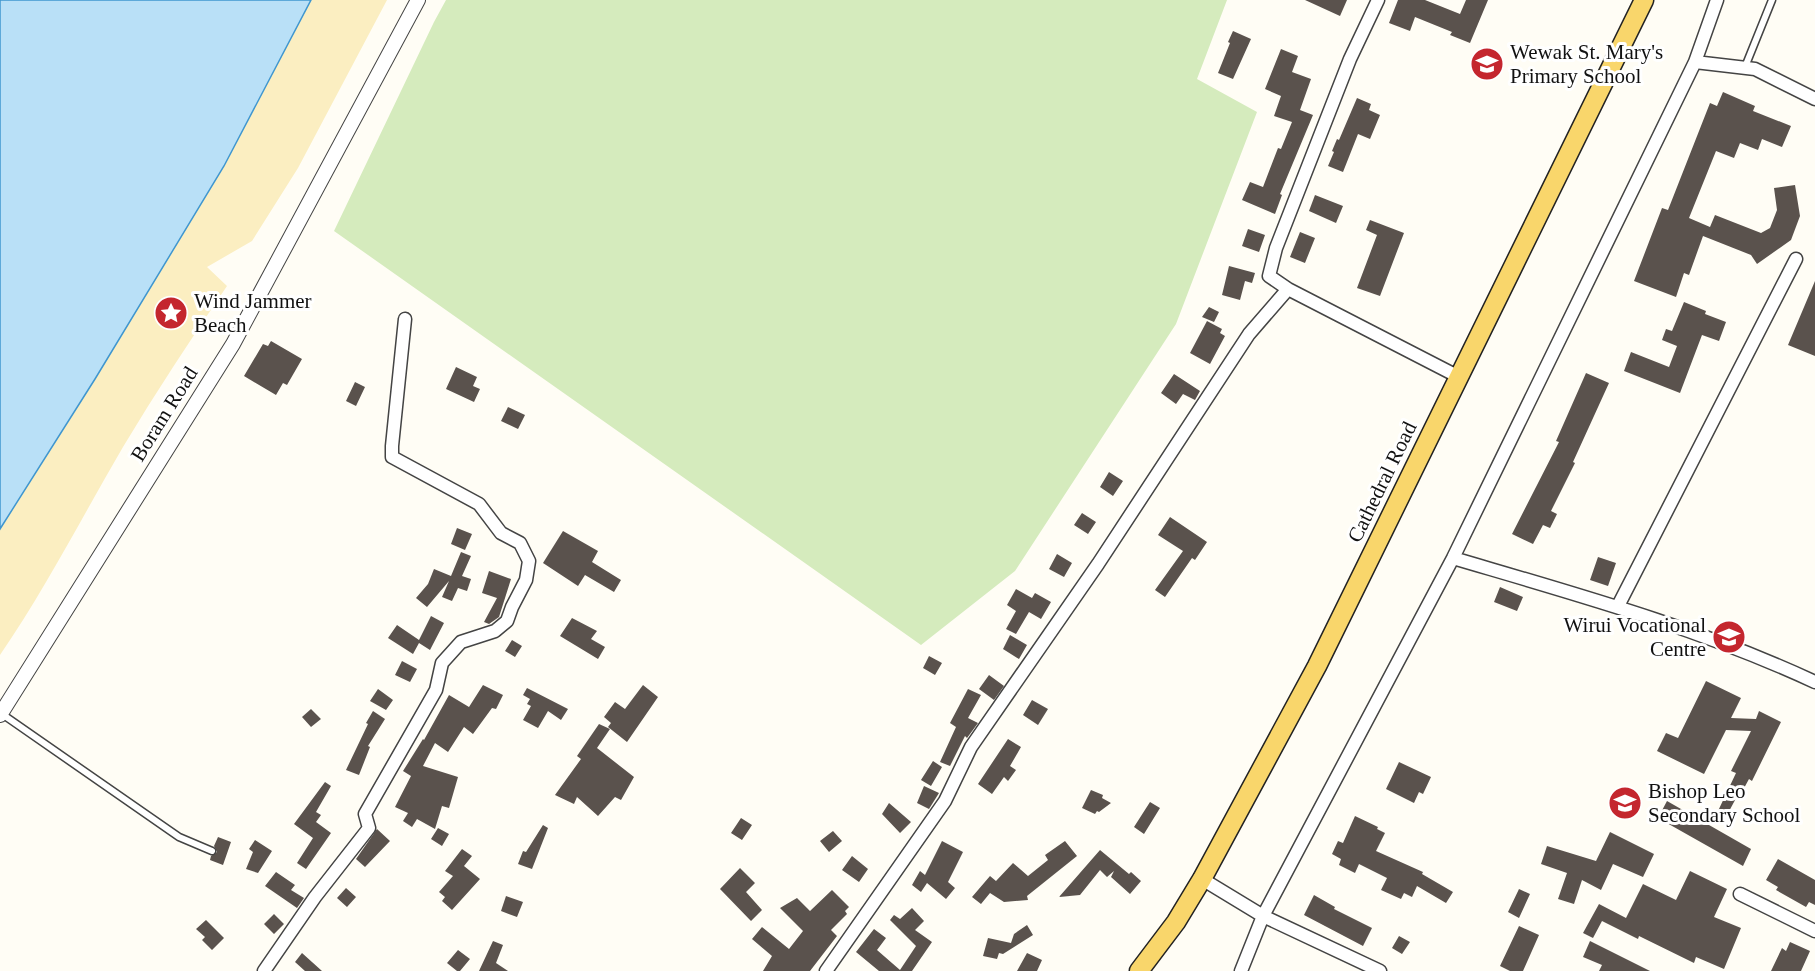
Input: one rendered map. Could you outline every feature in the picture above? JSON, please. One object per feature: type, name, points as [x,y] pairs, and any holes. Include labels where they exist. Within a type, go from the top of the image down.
[{"type":"main road","name":"Cathedral Road","points":[[1139,971],[1176,922],[1202,879],[1317,666],[1644,0]]},
{"type":"street","name":"Boram Road","points":[[1,714],[233,344],[418,0]]},
{"type":"street","points":[[1378,0],[1350,59],[1276,248],[1269,276],[1288,290],[1459,377]]},
{"type":"street","points":[[1241,971],[1263,916],[1453,558],[1695,62],[1717,0]]},
{"type":"street","points":[[1695,62],[1755,69],[1815,99]]},
{"type":"street","points":[[1618,606],[1796,259]]},
{"type":"street","points":[[826,971],[945,801],[971,747],[1098,564],[1249,334],[1288,290]]},
{"type":"street","points":[[264,971],[315,897],[369,828],[365,814],[436,690],[442,663],[461,642],[495,631],[507,621],[525,580],[529,561],[520,543],[501,533],[478,504],[392,457],[405,319]]},
{"type":"street","points":[[1453,558],[1618,606],[1771,662],[1815,682]]},
{"type":"street","points":[[1202,879],[1263,916],[1380,971]]},
{"type":"street","points":[[1740,894],[1815,931]]},
{"type":"lane","points":[[1745,68],[1772,0]]},
{"type":"lane","points":[[1,714],[179,837],[212,851]]},
{"type":"green space","points":[[446,0],[1227,0],[1197,79],[1257,112],[1176,324],[1015,571],[921,645],[334,231]]},
{"type":"sand","name":"Wind Jammer Beach","points":[[311,0],[387,0],[298,168],[252,241],[207,267],[227,286],[135,426],[48,578],[0,655],[0,529],[95,379],[224,166]]},
{"type":"water","points":[[0,0],[311,0],[224,166],[95,379],[0,529]]},
{"type":"building","points":[[1305,0],[1347,0],[1340,16]]},
{"type":"building","points":[[1398,0],[1425,0],[1460,14],[1466,0],[1488,0],[1470,43],[1450,35],[1452,32],[1415,17],[1410,31],[1389,23]]},
{"type":"building","points":[[1233,31],[1251,39],[1233,79],[1218,73]]},
{"type":"building","points":[[1281,49],[1298,56],[1292,72],[1311,79],[1300,110],[1313,115],[1280,194],[1282,195],[1275,214],[1242,200],[1250,182],[1263,187],[1278,148],[1281,149],[1292,122],[1274,116],[1281,96],[1265,89]]},
{"type":"building","points":[[1723,92],[1755,106],[1753,111],[1791,126],[1782,147],[1762,139],[1758,150],[1740,143],[1734,158],[1716,151],[1689,218],[1710,227],[1715,215],[1761,233],[1770,228],[1777,210],[1774,188],[1795,185],[1800,216],[1791,240],[1757,264],[1751,255],[1703,236],[1689,275],[1684,273],[1676,297],[1634,281],[1662,208],[1668,210],[1710,103],[1717,106]]},
{"type":"building","points":[[1357,98],[1371,104],[1369,110],[1380,115],[1370,139],[1358,134],[1343,172],[1328,166],[1337,139],[1339,140]]},
{"type":"building","points":[[1315,195],[1343,206],[1336,223],[1309,211]]},
{"type":"building","points":[[1370,220],[1404,233],[1380,296],[1357,288],[1377,235],[1366,230]]},
{"type":"building","points":[[1248,229],[1265,235],[1259,252],[1242,246]]},
{"type":"building","points":[[1300,232],[1315,238],[1305,263],[1290,257]]},
{"type":"building","points":[[1229,266],[1255,273],[1252,283],[1245,281],[1240,300],[1222,295]]},
{"type":"building","points":[[1815,281],[1815,356],[1788,345]]},
{"type":"building","points":[[1684,302],[1706,311],[1705,314],[1726,322],[1719,341],[1702,335],[1680,393],[1624,371],[1631,352],[1669,367],[1677,346],[1662,340],[1666,329],[1672,331]]},
{"type":"building","points":[[1209,307],[1219,312],[1214,322],[1202,317]]},
{"type":"building","points":[[1207,321],[1222,329],[1220,333],[1225,336],[1210,364],[1190,353]]},
{"type":"building","points":[[271,341],[302,359],[287,385],[283,383],[276,395],[244,376],[263,344],[268,346]]},
{"type":"building","points":[[456,367],[477,377],[473,386],[480,389],[474,402],[446,389]]},
{"type":"building","points":[[1586,373],[1609,383],[1573,462],[1575,463],[1551,511],[1557,514],[1550,528],[1543,525],[1533,544],[1512,534],[1559,442],[1556,441]]},
{"type":"building","points":[[1174,374],[1200,391],[1195,400],[1183,394],[1176,404],[1161,393]]},
{"type":"building","points":[[355,382],[365,387],[356,406],[346,401]]},
{"type":"building","points":[[508,407],[525,415],[518,429],[501,421]]},
{"type":"building","points":[[1109,472],[1123,481],[1113,496],[1100,487]]},
{"type":"building","points":[[1082,513],[1096,522],[1088,534],[1074,525]]},
{"type":"building","points":[[1170,517],[1207,542],[1195,560],[1192,558],[1165,597],[1155,590],[1183,551],[1158,535]]},
{"type":"building","points":[[457,528],[472,534],[465,550],[451,544]]},
{"type":"building","points":[[563,531],[598,551],[592,562],[621,580],[614,592],[585,575],[578,586],[543,563]]},
{"type":"building","points":[[461,552],[471,556],[462,576],[471,579],[467,591],[458,588],[452,601],[442,597],[449,581],[427,607],[416,598],[428,584],[434,569],[451,576]]},
{"type":"building","points":[[1057,554],[1072,563],[1064,577],[1049,569]]},
{"type":"building","points":[[1598,557],[1616,563],[1608,586],[1590,580]]},
{"type":"building","points":[[489,571],[511,579],[499,617],[489,624],[484,622],[497,598],[482,593]]},
{"type":"building","points":[[1500,587],[1523,597],[1517,611],[1494,602]]},
{"type":"building","points":[[1016,589],[1032,598],[1035,593],[1051,602],[1041,619],[1029,612],[1016,634],[1006,629],[1016,611],[1007,605]]},
{"type":"building","points":[[431,616],[444,623],[430,650],[419,643],[413,654],[388,638],[397,625],[419,640]]},
{"type":"building","points":[[572,618],[597,631],[591,639],[605,647],[598,659],[560,636]]},
{"type":"building","points":[[1010,635],[1027,645],[1019,659],[1003,649]]},
{"type":"building","points":[[512,640],[522,646],[515,657],[505,651]]},
{"type":"building","points":[[929,656],[942,663],[935,675],[923,668]]},
{"type":"building","points":[[402,661],[417,669],[410,682],[395,675]]},
{"type":"building","points":[[989,675],[1004,686],[994,700],[979,689]]},
{"type":"building","points":[[1706,681],[1741,698],[1731,718],[1756,719],[1759,711],[1781,722],[1752,781],[1749,779],[1743,790],[1741,789],[1727,815],[1718,811],[1736,773],[1731,771],[1751,731],[1726,730],[1704,774],[1657,751],[1666,733],[1678,738]]},
{"type":"building","points":[[483,685],[503,695],[496,709],[492,708],[473,734],[464,727],[448,752],[435,743],[423,766],[458,777],[449,808],[442,806],[435,829],[417,819],[412,827],[403,821],[408,813],[395,807],[411,776],[403,771],[424,740],[449,695],[469,707]]},
{"type":"building","points":[[643,685],[658,697],[627,742],[608,727],[611,723],[604,717],[615,702],[625,709]]},
{"type":"building","points":[[527,688],[568,709],[561,720],[548,711],[538,728],[523,720],[531,706],[527,704],[530,699],[523,695]]},
{"type":"building","points":[[378,689],[393,700],[386,710],[370,701]]},
{"type":"building","points":[[968,689],[981,695],[968,718],[978,723],[967,738],[965,736],[950,766],[940,762],[956,727],[950,723]]},
{"type":"building","points":[[1032,700],[1048,709],[1038,725],[1023,715]]},
{"type":"building","points":[[311,709],[321,719],[311,727],[302,717]]},
{"type":"building","points":[[373,711],[385,719],[368,746],[370,747],[359,775],[346,770]]},
{"type":"building","points":[[599,724],[610,729],[597,748],[634,777],[621,800],[615,797],[598,816],[577,797],[574,804],[555,795],[581,759],[577,756]]},
{"type":"building","points":[[1008,739],[1021,747],[1010,766],[1016,770],[1008,781],[1004,777],[992,794],[978,784]]},
{"type":"building","points":[[933,761],[942,767],[931,786],[921,780]]},
{"type":"building","points":[[1399,762],[1431,777],[1423,794],[1419,792],[1414,803],[1386,789]]},
{"type":"building","points":[[325,782],[331,786],[316,812],[321,815],[316,822],[331,833],[306,869],[297,863],[313,838],[294,824]]},
{"type":"building","points":[[924,786],[939,793],[929,809],[917,803]]},
{"type":"building","points":[[1091,790],[1103,795],[1102,798],[1111,803],[1095,814],[1082,808]]},
{"type":"building","points":[[1667,801],[1751,849],[1743,866],[1658,818]]},
{"type":"building","points":[[1150,802],[1160,808],[1144,834],[1134,827]]},
{"type":"building","points":[[889,803],[911,822],[900,833],[882,814]]},
{"type":"building","points":[[1355,816],[1385,833],[1376,851],[1423,872],[1422,874],[1453,892],[1446,903],[1417,886],[1412,897],[1404,893],[1401,899],[1381,890],[1387,878],[1359,864],[1355,873],[1339,865],[1341,859],[1332,854],[1338,841],[1343,843]]},
{"type":"building","points":[[741,818],[752,825],[742,840],[731,833]]},
{"type":"building","points":[[543,825],[548,828],[532,869],[518,864],[523,851],[526,852]]},
{"type":"building","points":[[438,828],[449,834],[442,846],[431,839]]},
{"type":"building","points":[[377,829],[390,841],[365,867],[356,859]]},
{"type":"building","points":[[833,831],[842,841],[829,852],[820,841]]},
{"type":"building","points":[[1610,832],[1654,854],[1643,877],[1613,864],[1601,890],[1582,880],[1574,904],[1558,899],[1567,873],[1541,864],[1547,846],[1596,861]]},
{"type":"building","points":[[218,837],[231,842],[223,865],[210,860],[211,856],[217,852],[214,846]]},
{"type":"building","points":[[255,840],[272,851],[258,873],[246,869],[253,852],[249,849]]},
{"type":"building","points":[[942,841],[963,852],[948,882],[955,888],[946,899],[927,883],[921,892],[912,885],[920,871],[925,875]]},
{"type":"building","points":[[1065,841],[1077,856],[1027,896],[1028,900],[1004,902],[990,893],[981,904],[972,897],[990,876],[996,881],[1013,863],[1028,876],[1048,860],[1045,855]]},
{"type":"building","points":[[462,849],[472,856],[464,866],[480,879],[452,910],[442,901],[445,897],[439,892],[453,876],[445,871]]},
{"type":"building","points":[[1100,850],[1141,881],[1130,894],[1111,877],[1114,871],[1107,877],[1100,870],[1080,895],[1059,897]]},
{"type":"building","points":[[852,856],[868,869],[859,882],[842,870]]},
{"type":"building","points":[[1778,859],[1815,880],[1815,905],[1809,902],[1806,907],[1776,890],[1778,887],[1766,880]]},
{"type":"building","points":[[740,868],[755,883],[746,892],[762,910],[751,921],[720,889]]},
{"type":"building","points":[[1690,871],[1727,889],[1714,917],[1741,928],[1724,969],[1696,957],[1694,963],[1602,921],[1593,938],[1583,933],[1599,904],[1626,918],[1643,884],[1676,900]]},
{"type":"building","points":[[276,872],[295,885],[291,890],[304,898],[297,908],[265,886]]},
{"type":"building","points":[[346,888],[356,897],[347,907],[337,898]]},
{"type":"building","points":[[1519,889],[1530,894],[1519,918],[1508,912]]},
{"type":"building","points":[[832,890],[849,907],[845,911],[847,914],[831,930],[837,936],[810,971],[763,971],[772,956],[752,939],[762,927],[789,949],[803,931],[780,908],[797,898],[810,911]]},
{"type":"building","points":[[1314,895],[1335,907],[1334,909],[1372,928],[1363,946],[1304,915]]},
{"type":"building","points":[[506,896],[523,902],[517,917],[501,911]]},
{"type":"building","points":[[912,908],[924,921],[915,930],[932,942],[912,971],[879,971],[856,952],[874,929],[886,938],[877,950],[900,970],[916,946],[890,920],[894,915],[900,919]]},
{"type":"building","points":[[274,914],[284,924],[274,934],[264,924]]},
{"type":"building","points":[[206,920],[224,938],[212,950],[202,940],[205,937],[196,929]]},
{"type":"building","points":[[1027,925],[1033,935],[1003,954],[999,953],[997,959],[983,956],[988,938],[1011,943],[1014,934]]},
{"type":"building","points":[[1519,926],[1539,935],[1523,971],[1510,971],[1500,966]]},
{"type":"building","points":[[1399,936],[1410,942],[1402,954],[1392,948]]},
{"type":"building","points":[[493,941],[503,945],[496,963],[508,971],[479,971]]},
{"type":"building","points":[[1590,941],[1650,971],[1599,971],[1602,965],[1583,957]]},
{"type":"building","points":[[1790,942],[1810,951],[1801,971],[1771,971],[1782,948],[1786,951]]},
{"type":"building","points":[[458,950],[470,959],[460,971],[447,963]]},
{"type":"building","points":[[302,953],[322,971],[305,971],[295,962]]},
{"type":"building","points":[[1027,953],[1042,960],[1037,971],[1017,971]]},
{"type":"place","name":"Wewak St. Mary's Primary School","points":[[1487,64]]},
{"type":"place","name":"Wind Jammer Beach","points":[[171,313]]},
{"type":"place","name":"Wirui Vocational Centre","points":[[1729,637]]},
{"type":"place","name":"Bishop Leo Secondary School","points":[[1625,803]]}]
